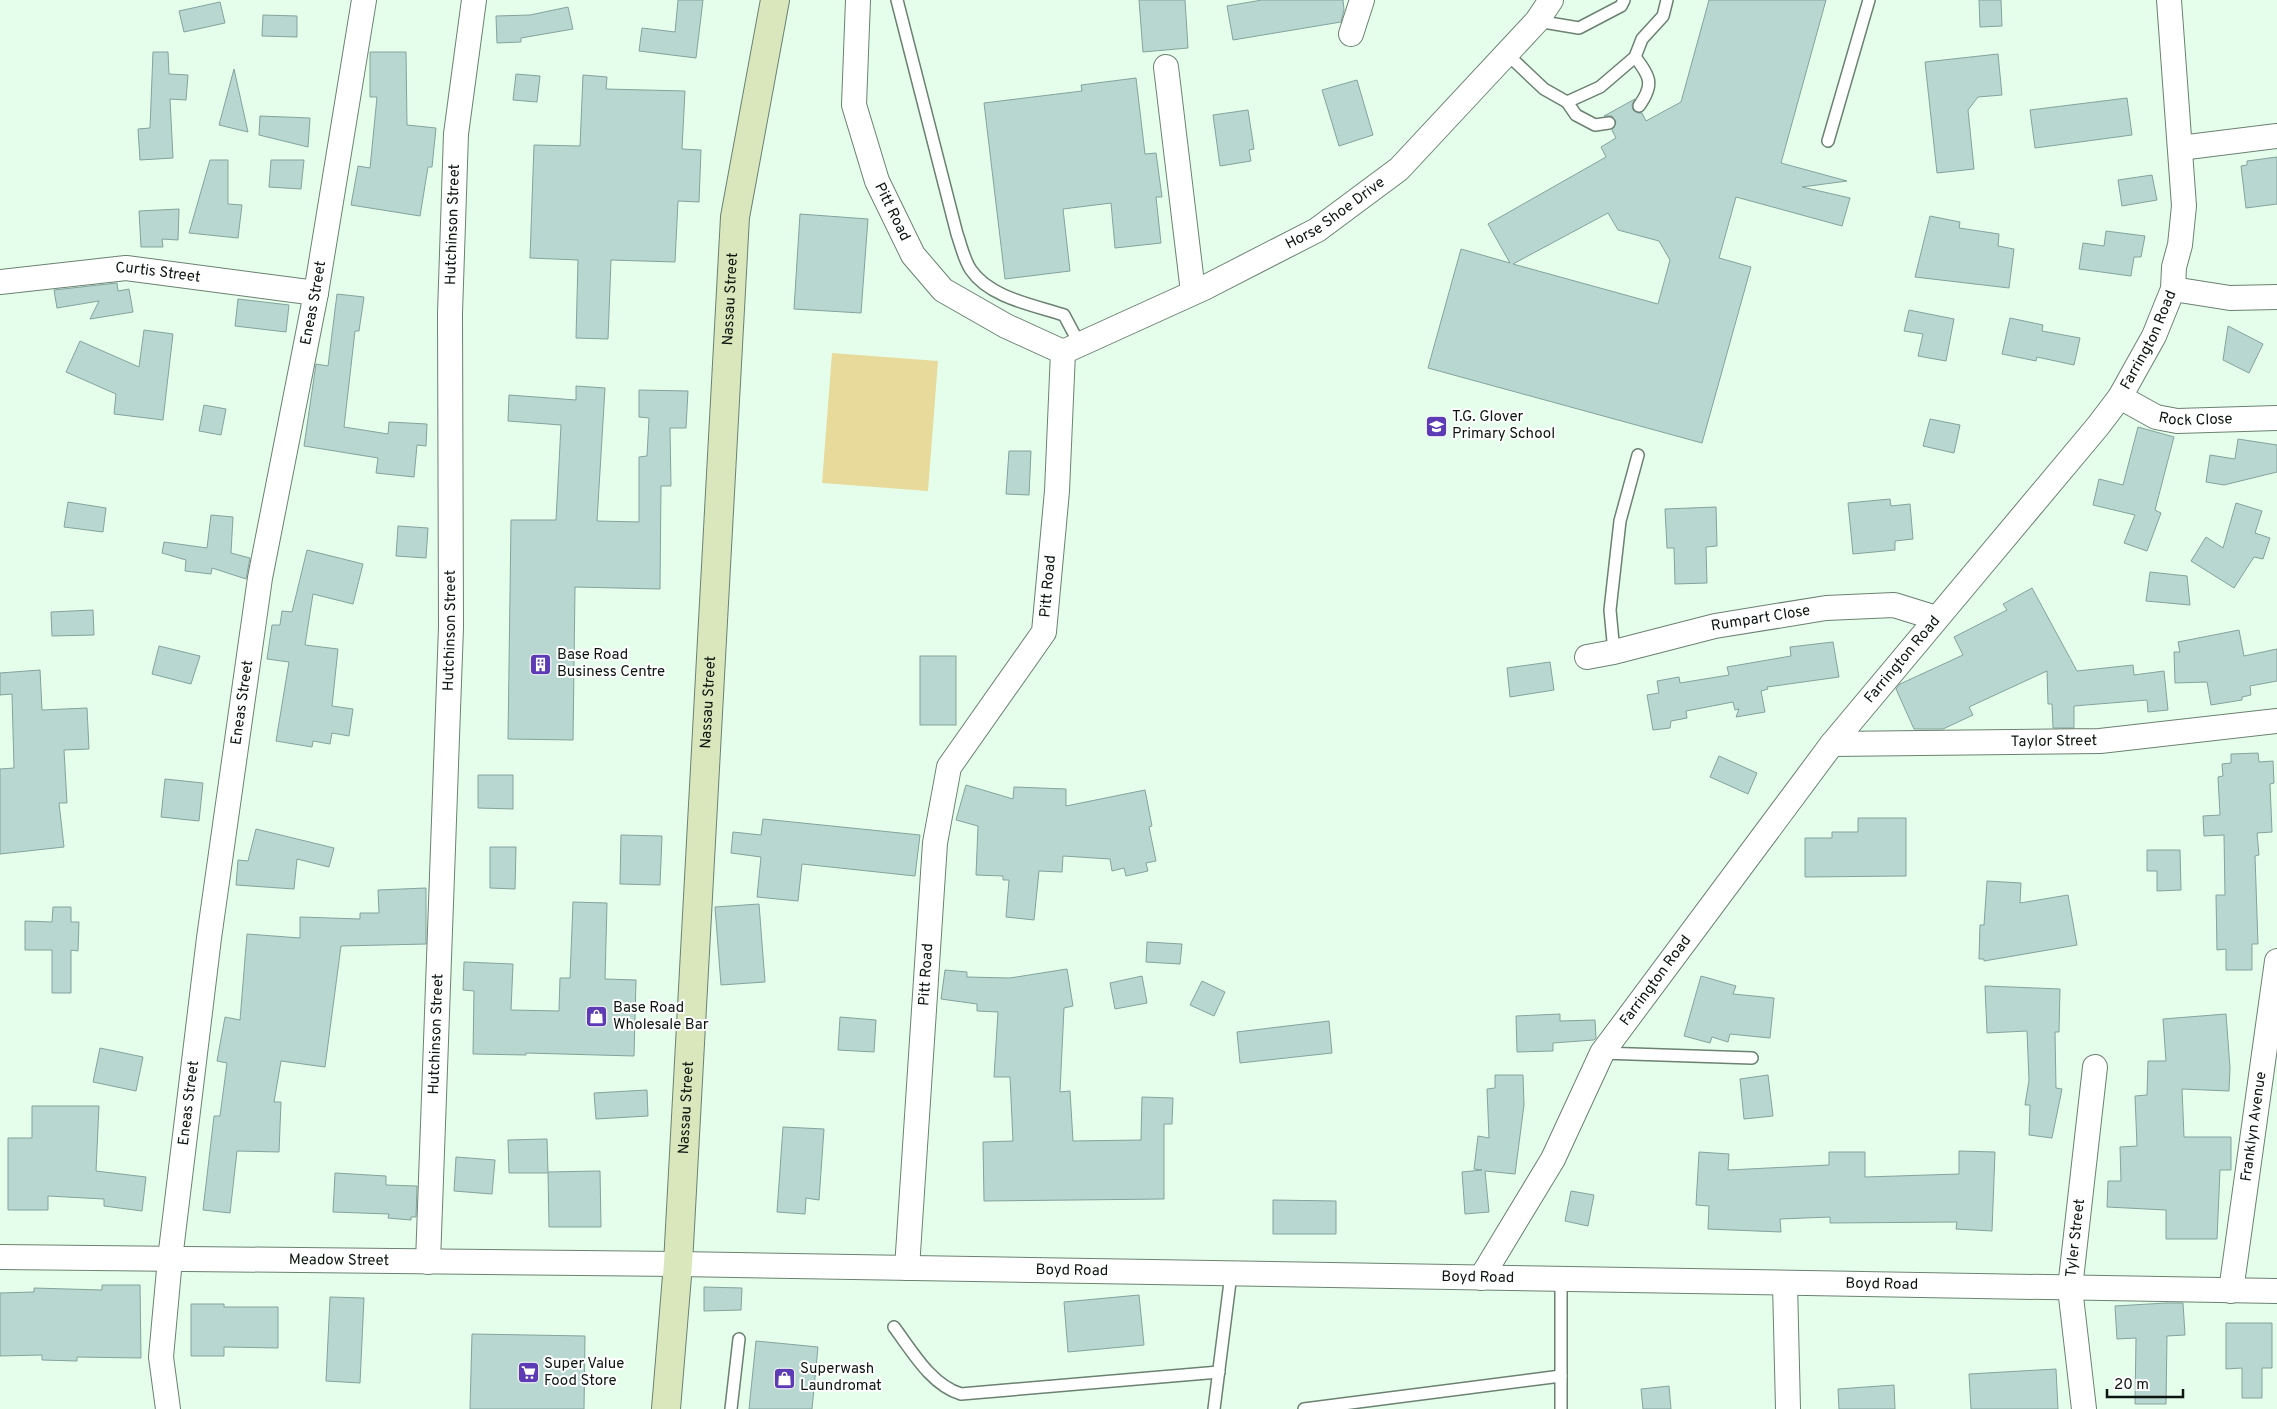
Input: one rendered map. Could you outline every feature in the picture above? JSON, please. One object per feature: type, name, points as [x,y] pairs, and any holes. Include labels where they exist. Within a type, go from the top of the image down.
[{"type":"main road","name":"Nassau Street","points":[[666,1409],[678,1264],[684,1118],[735,217],[775,0]]},
{"type":"street","name":"Eneas Street","points":[[168,1409],[161,1357],[170,1259],[209,938],[260,578],[316,294],[364,0]]},
{"type":"street","name":"Hutchinson Street","points":[[428,1262],[452,627],[450,313],[456,144],[474,0]]},
{"type":"street","name":"Pitt Road","points":[[858,0],[854,105],[877,181],[913,255],[943,290],[1006,326],[1072,349],[1044,632],[949,767],[935,843],[907,1268]]},
{"type":"street","points":[[1351,34],[1362,0]]},
{"type":"street","name":"Horse Shoe Drive","points":[[1072,349],[1194,292],[1318,230],[1399,169],[1537,21],[1551,0]]},
{"type":"street","name":"Farrington Road","points":[[1481,1278],[1553,1159],[1602,1053],[1832,744],[2098,426],[2120,397],[2154,336],[2173,289],[2174,267],[2180,245],[2184,206],[2169,0]]},
{"type":"street","points":[[1166,67],[1194,292]]},
{"type":"street","points":[[2180,148],[2277,136]]},
{"type":"street","name":"Curtis Street","points":[[0,282],[126,268],[316,294]]},
{"type":"street","points":[[2173,289],[2230,298],[2277,297]]},
{"type":"street","name":"Rock Close","points":[[2120,397],[2156,417],[2177,422],[2277,418]]},
{"type":"street","name":"Rumpart Close","points":[[1586,657],[1614,652],[1714,626],[1826,608],[1894,605],[1936,618]]},
{"type":"street","name":"Taylor Street","points":[[1832,744],[2100,741],[2277,722]]},
{"type":"street","name":"Franklyn Avenue","points":[[2232,1291],[2277,961]]},
{"type":"street","name":"Tyler Street","points":[[2084,1409],[2070,1288],[2095,1067]]},
{"type":"street","name":"Meadow Street","points":[[0,1257],[678,1264]]},
{"type":"street","name":"Boyd Road","points":[[678,1264],[2277,1291]]},
{"type":"street","points":[[1785,1283],[1788,1409]]},
{"type":"lane","points":[[897,0],[958,234],[970,270],[987,286],[1008,297],[1064,315],[1072,349]]},
{"type":"lane","points":[[1537,21],[1579,28],[1621,6],[1624,0]]},
{"type":"lane","points":[[1568,102],[1600,87],[1635,57],[1642,39],[1663,16],[1667,0]]},
{"type":"lane","points":[[1828,141],[1869,0]]},
{"type":"lane","points":[[1507,54],[1544,89],[1568,102],[1576,114],[1595,125],[1609,124]]},
{"type":"lane","points":[[1635,57],[1645,70],[1650,82],[1647,96],[1639,106]]},
{"type":"lane","points":[[1614,652],[1610,610],[1620,521],[1638,455]]},
{"type":"lane","points":[[1602,1053],[1752,1058]]},
{"type":"lane","points":[[1214,1409],[1231,1274]]},
{"type":"lane","points":[[1561,1279],[1561,1409]]},
{"type":"lane","points":[[894,1327],[938,1383],[948,1390],[960,1394],[1219,1372]]},
{"type":"lane","points":[[731,1409],[739,1339]]},
{"type":"lane","points":[[1304,1409],[1561,1376]]},
{"type":"shaded area","points":[[832,353],[938,361],[928,491],[822,483]]},
{"type":"building","points":[[678,0],[703,0],[696,58],[639,51],[642,28],[675,32]]},
{"type":"building","points":[[1139,0],[1185,0],[1188,48],[1143,52]]},
{"type":"building","points":[[1262,0],[1343,0],[1344,10],[1341,22],[1233,40],[1227,6]]},
{"type":"building","points":[[1709,0],[1826,0],[1781,163],[1847,181],[1802,187],[1850,198],[1842,226],[1736,197],[1719,258],[1751,267],[1702,443],[1428,368],[1461,249],[1510,263],[1488,224],[1606,157],[1601,147],[1616,138],[1612,130],[1616,122],[1612,116],[1604,116],[1635,99],[1632,105],[1633,110],[1642,113],[1646,121],[1681,102]],"holes":[[[1608,213],[1618,230],[1659,241],[1670,260],[1658,304],[1513,264]]]},
{"type":"building","points":[[1979,0],[2001,0],[2002,26],[1980,27]]},
{"type":"building","points":[[220,2],[225,23],[184,32],[179,11]]},
{"type":"building","points":[[568,7],[573,29],[521,38],[521,42],[497,43],[496,16],[530,15]]},
{"type":"building","points":[[263,15],[297,16],[297,37],[262,36]]},
{"type":"building","points":[[153,52],[168,52],[169,74],[188,75],[186,100],[170,99],[173,158],[140,160],[138,129],[150,128]]},
{"type":"building","points":[[370,52],[406,52],[407,125],[436,128],[432,167],[428,167],[420,216],[351,205],[358,166],[370,168],[377,97],[370,97]]},
{"type":"building","points":[[1998,54],[2002,95],[1978,97],[1968,110],[1974,169],[1937,173],[1925,62]]},
{"type":"building","points":[[234,69],[248,132],[219,125]]},
{"type":"building","points":[[516,74],[540,76],[537,102],[513,100]]},
{"type":"building","points":[[583,75],[607,77],[606,89],[685,91],[682,149],[701,150],[699,202],[678,201],[675,262],[611,260],[608,339],[576,338],[578,260],[530,258],[534,145],[580,146]]},
{"type":"building","points":[[1136,78],[1145,154],[1156,153],[1162,197],[1156,197],[1161,243],[1115,248],[1111,203],[1063,209],[1070,271],[1005,279],[984,103],[1082,91],[1081,85]]},
{"type":"building","points":[[1357,80],[1373,135],[1339,146],[1322,90]]},
{"type":"building","points":[[2127,98],[2132,135],[2035,148],[2030,110]]},
{"type":"building","points":[[1248,110],[1254,149],[1249,150],[1251,161],[1220,166],[1213,115]]},
{"type":"building","points":[[260,116],[310,118],[308,147],[259,135]]},
{"type":"building","points":[[2277,157],[2277,204],[2246,208],[2241,166],[2247,165],[2247,161]]},
{"type":"building","points":[[210,160],[228,160],[228,204],[242,205],[238,238],[189,233]]},
{"type":"building","points":[[271,160],[304,160],[301,189],[269,187]]},
{"type":"building","points":[[2152,175],[2157,200],[2122,206],[2118,180]]},
{"type":"building","points":[[179,209],[178,240],[162,239],[163,247],[141,247],[139,211]]},
{"type":"building","points":[[800,214],[868,219],[861,313],[794,309]]},
{"type":"building","points":[[1930,216],[1960,222],[1959,228],[1999,234],[1998,246],[2014,249],[2009,288],[1915,277]]},
{"type":"building","points":[[2106,231],[2145,236],[2141,257],[2134,257],[2131,276],[2079,269],[2083,243],[2104,246]]},
{"type":"building","points":[[117,283],[118,291],[129,289],[133,312],[90,319],[99,301],[57,308],[54,290]]},
{"type":"building","points":[[337,294],[364,297],[359,331],[355,331],[344,427],[388,434],[389,422],[427,424],[426,446],[417,445],[414,477],[376,473],[378,458],[304,446],[316,364],[328,366]]},
{"type":"building","points":[[238,299],[289,305],[286,332],[235,326]]},
{"type":"building","points":[[1909,310],[1954,319],[1946,361],[1918,356],[1923,334],[1904,331]]},
{"type":"building","points":[[2010,318],[2043,325],[2042,331],[2080,338],[2074,365],[2037,357],[2036,361],[2002,354]]},
{"type":"building","points":[[2228,326],[2263,344],[2249,373],[2223,360]]},
{"type":"building","points":[[144,330],[173,334],[163,420],[114,414],[116,394],[66,372],[80,341],[139,367]]},
{"type":"building","name":"Base Road Business Centre","points":[[576,386],[605,388],[597,521],[639,522],[639,457],[647,456],[649,418],[639,417],[639,390],[688,391],[686,428],[670,428],[671,486],[661,486],[660,589],[575,587],[573,740],[508,739],[511,520],[556,520],[561,425],[508,421],[509,395],[576,400]]},
{"type":"building","points":[[204,405],[226,409],[221,435],[199,431]]},
{"type":"building","points":[[1930,419],[1960,425],[1954,453],[1923,446]]},
{"type":"building","points":[[2138,427],[2174,437],[2155,510],[2161,513],[2147,551],[2124,543],[2135,515],[2093,505],[2099,479],[2123,485]]},
{"type":"building","points":[[2238,439],[2277,445],[2277,472],[2224,485],[2206,482],[2210,455],[2235,459]]},
{"type":"building","points":[[1009,451],[1031,451],[1029,495],[1006,494]]},
{"type":"building","points":[[1890,499],[1891,506],[1910,504],[1913,539],[1895,541],[1895,550],[1853,554],[1848,503]]},
{"type":"building","points":[[68,502],[106,508],[103,532],[64,527]]},
{"type":"building","points":[[2236,503],[2262,511],[2255,533],[2270,538],[2263,559],[2254,557],[2234,588],[2191,561],[2206,537],[2223,548]]},
{"type":"building","points":[[1716,507],[1717,546],[1706,547],[1707,583],[1675,584],[1674,548],[1667,548],[1665,509]]},
{"type":"building","points":[[211,515],[233,517],[231,553],[250,558],[246,579],[212,568],[211,574],[185,571],[186,560],[162,553],[164,542],[207,548]]},
{"type":"building","points":[[398,526],[428,528],[426,558],[396,556]]},
{"type":"building","points":[[307,550],[363,564],[353,604],[313,594],[305,645],[338,649],[332,706],[353,709],[349,736],[332,733],[330,744],[313,741],[312,747],[276,741],[289,662],[267,659],[272,625],[280,625],[282,611],[292,612]]},
{"type":"building","points":[[2150,572],[2187,576],[2190,605],[2146,601]]},
{"type":"building","points":[[2032,588],[2077,671],[2133,665],[2134,675],[2164,671],[2168,710],[2148,712],[2147,700],[2074,706],[2074,728],[2053,728],[2052,704],[2048,704],[2047,671],[1969,707],[1973,715],[1943,729],[1914,729],[1896,689],[1900,684],[1963,655],[1954,637],[2007,610],[2003,604]]},
{"type":"building","points":[[93,610],[94,635],[52,636],[51,612]]},
{"type":"building","points":[[2239,630],[2244,656],[2277,649],[2277,681],[2250,686],[2251,695],[2242,697],[2242,700],[2211,705],[2207,682],[2175,683],[2174,652],[2180,652],[2178,642]]},
{"type":"building","points":[[1833,642],[1839,677],[1767,687],[1768,689],[1761,691],[1765,712],[1736,717],[1739,709],[1735,710],[1733,702],[1686,711],[1687,718],[1671,721],[1670,728],[1653,730],[1647,695],[1659,693],[1657,681],[1679,677],[1680,683],[1729,675],[1727,667],[1791,656],[1790,647]]},
{"type":"building","points":[[159,646],[200,656],[191,684],[152,674]]},
{"type":"building","points":[[920,656],[956,656],[956,725],[920,725]]},
{"type":"building","points":[[1550,662],[1554,690],[1510,697],[1507,668]]},
{"type":"building","points":[[40,670],[42,710],[87,708],[89,749],[64,750],[67,803],[59,803],[64,847],[0,854],[0,769],[14,768],[12,694],[0,695],[0,673]]},
{"type":"building","points":[[2258,753],[2259,762],[2273,761],[2274,783],[2270,784],[2272,832],[2257,833],[2259,855],[2255,856],[2258,944],[2252,944],[2252,970],[2226,970],[2226,949],[2217,950],[2216,895],[2225,895],[2224,835],[2204,836],[2203,816],[2220,815],[2218,777],[2223,776],[2222,764],[2231,763],[2231,754]]},
{"type":"building","points":[[1719,756],[1757,773],[1748,794],[1710,777]]},
{"type":"building","points":[[478,775],[513,775],[513,809],[478,808]]},
{"type":"building","points":[[165,779],[203,783],[199,821],[161,817]]},
{"type":"building","points":[[966,785],[1013,799],[1014,787],[1066,789],[1066,806],[1145,790],[1152,826],[1149,827],[1156,861],[1146,863],[1148,871],[1126,876],[1124,868],[1112,871],[1110,859],[1063,856],[1062,872],[1039,871],[1034,920],[1006,917],[1009,880],[1003,880],[1003,876],[976,875],[978,826],[956,820]]},
{"type":"building","points":[[1858,818],[1906,818],[1906,876],[1805,877],[1805,838],[1832,838],[1832,832],[1858,832]]},
{"type":"building","points":[[763,819],[920,835],[915,876],[802,864],[798,901],[757,897],[761,857],[731,853],[733,832],[761,835]]},
{"type":"building","points":[[256,829],[334,848],[329,867],[297,859],[294,889],[236,885],[238,860],[248,861]]},
{"type":"building","points":[[621,835],[662,836],[660,885],[620,884]]},
{"type":"building","points":[[490,847],[516,847],[515,889],[490,888]]},
{"type":"building","points":[[2147,850],[2180,850],[2181,890],[2157,891],[2157,871],[2147,871]]},
{"type":"building","points":[[1987,881],[2021,883],[2020,903],[2068,895],[2077,945],[1984,961],[1984,959],[1979,959],[1980,925],[1984,925]]},
{"type":"building","points":[[426,888],[426,944],[341,946],[325,1067],[281,1061],[274,1102],[281,1102],[279,1152],[237,1151],[230,1213],[203,1210],[214,1116],[220,1116],[227,1063],[217,1061],[225,1017],[240,1020],[247,934],[300,938],[300,917],[360,919],[360,913],[379,913],[378,890]]},
{"type":"building","points":[[573,902],[607,903],[605,979],[636,980],[634,1056],[526,1053],[526,1055],[473,1054],[474,991],[463,990],[464,962],[513,964],[511,1010],[559,1011],[560,978],[570,978]]},
{"type":"building","points":[[759,904],[765,982],[721,985],[715,907]]},
{"type":"building","points":[[53,907],[71,907],[71,922],[79,922],[78,951],[71,950],[71,993],[52,993],[52,950],[25,950],[25,921],[52,922]]},
{"type":"building","points":[[1147,942],[1182,944],[1180,964],[1146,962]]},
{"type":"building","points":[[1067,969],[1073,1006],[1064,1008],[1060,1092],[1070,1091],[1073,1141],[1141,1140],[1142,1097],[1173,1098],[1172,1124],[1164,1124],[1164,1199],[984,1201],[983,1142],[1013,1141],[1010,1077],[994,1077],[998,1012],[977,1011],[977,1004],[941,999],[945,970],[967,972],[967,977],[1010,978]]},
{"type":"building","points":[[1142,976],[1147,1003],[1115,1009],[1110,983]]},
{"type":"building","points":[[1701,976],[1736,986],[1733,994],[1774,998],[1770,1038],[1730,1034],[1728,1042],[1712,1037],[1710,1043],[1684,1036]]},
{"type":"building","points":[[1202,981],[1225,992],[1214,1016],[1190,1005]]},
{"type":"building","points":[[1985,986],[2060,989],[2059,1032],[2055,1032],[2056,1088],[2062,1089],[2052,1138],[2029,1135],[2030,1105],[2025,1105],[2029,1080],[2027,1031],[1987,1033]]},
{"type":"building","points":[[1560,1014],[1560,1021],[1595,1020],[1596,1038],[1594,1040],[1553,1043],[1553,1051],[1517,1052],[1516,1016]]},
{"type":"building","points":[[2226,1014],[2230,1068],[2229,1091],[2182,1089],[2184,1137],[2231,1137],[2231,1170],[2220,1170],[2217,1239],[2166,1239],[2166,1210],[2107,1207],[2108,1181],[2121,1181],[2120,1147],[2137,1146],[2135,1096],[2147,1095],[2148,1061],[2166,1061],[2163,1019]]},
{"type":"building","points":[[840,1017],[876,1020],[874,1052],[838,1050]]},
{"type":"building","points":[[1329,1021],[1332,1053],[1240,1063],[1237,1032]]},
{"type":"building","points":[[100,1048],[143,1057],[136,1091],[93,1082]]},
{"type":"building","points":[[1495,1075],[1523,1075],[1524,1105],[1515,1174],[1485,1171],[1489,1212],[1465,1214],[1462,1172],[1482,1170],[1474,1169],[1478,1136],[1489,1138],[1487,1089],[1495,1088]]},
{"type":"building","points":[[1768,1075],[1773,1116],[1744,1119],[1740,1079]]},
{"type":"building","points":[[647,1090],[648,1116],[596,1119],[594,1093]]},
{"type":"building","points":[[32,1106],[99,1106],[96,1171],[146,1177],[142,1211],[104,1206],[104,1199],[48,1196],[48,1210],[8,1210],[8,1138],[32,1138]]},
{"type":"building","points":[[783,1127],[824,1129],[819,1200],[806,1198],[805,1214],[777,1212]]},
{"type":"building","points":[[547,1139],[548,1172],[600,1171],[601,1227],[549,1227],[548,1173],[509,1173],[508,1140]]},
{"type":"building","points":[[1959,1151],[1995,1152],[1992,1231],[1956,1229],[1957,1222],[1830,1223],[1830,1217],[1780,1219],[1781,1232],[1708,1229],[1709,1206],[1696,1205],[1699,1152],[1729,1154],[1728,1170],[1829,1165],[1829,1152],[1865,1152],[1865,1177],[1959,1174]]},
{"type":"building","points":[[456,1157],[495,1160],[492,1194],[454,1191]]},
{"type":"building","points":[[335,1173],[386,1176],[386,1185],[417,1186],[416,1217],[411,1217],[411,1220],[388,1218],[389,1214],[333,1212]]},
{"type":"building","points":[[1571,1191],[1594,1195],[1588,1226],[1565,1221]]},
{"type":"building","points":[[1273,1200],[1336,1201],[1336,1234],[1273,1234]]},
{"type":"building","points":[[102,1285],[140,1285],[141,1358],[77,1357],[77,1361],[42,1360],[42,1355],[0,1356],[0,1293],[34,1292],[34,1288],[102,1290]]},
{"type":"building","points":[[704,1287],[742,1288],[741,1310],[704,1311]]},
{"type":"building","points":[[1139,1295],[1144,1345],[1068,1352],[1064,1302]]},
{"type":"building","points":[[330,1297],[364,1298],[360,1383],[326,1381]]},
{"type":"building","points":[[2183,1303],[2185,1335],[2167,1336],[2166,1404],[2135,1404],[2136,1338],[2117,1339],[2115,1306]]},
{"type":"building","points":[[191,1304],[224,1304],[224,1307],[278,1307],[278,1348],[224,1347],[224,1356],[191,1356]]},
{"type":"building","points":[[2226,1323],[2272,1323],[2272,1368],[2262,1368],[2262,1398],[2242,1398],[2242,1368],[2226,1369]]},
{"type":"building","name":"Super Value Food Store","points":[[472,1334],[585,1336],[584,1409],[470,1409]]},
{"type":"building","name":"Superwash Laundromat","points":[[756,1341],[818,1347],[812,1409],[749,1409]]},
{"type":"building","points":[[2056,1369],[2058,1409],[1971,1409],[1969,1374]]},
{"type":"building","points":[[1894,1385],[1895,1409],[1839,1409],[1838,1389]]},
{"type":"building","points":[[1669,1386],[1671,1409],[1643,1409],[1641,1389]]},
{"type":"place","name":"T.G. Glover Primary School","points":[[1436,426]]},
{"type":"place","name":"Base Road Business Centre","points":[[541,664]]},
{"type":"place","name":"Base Road Wholesale Bar","points":[[597,1017]]},
{"type":"place","name":"Super Value Food Store","points":[[528,1373]]},
{"type":"place","name":"Superwash Laundromat","points":[[784,1378]]}]
